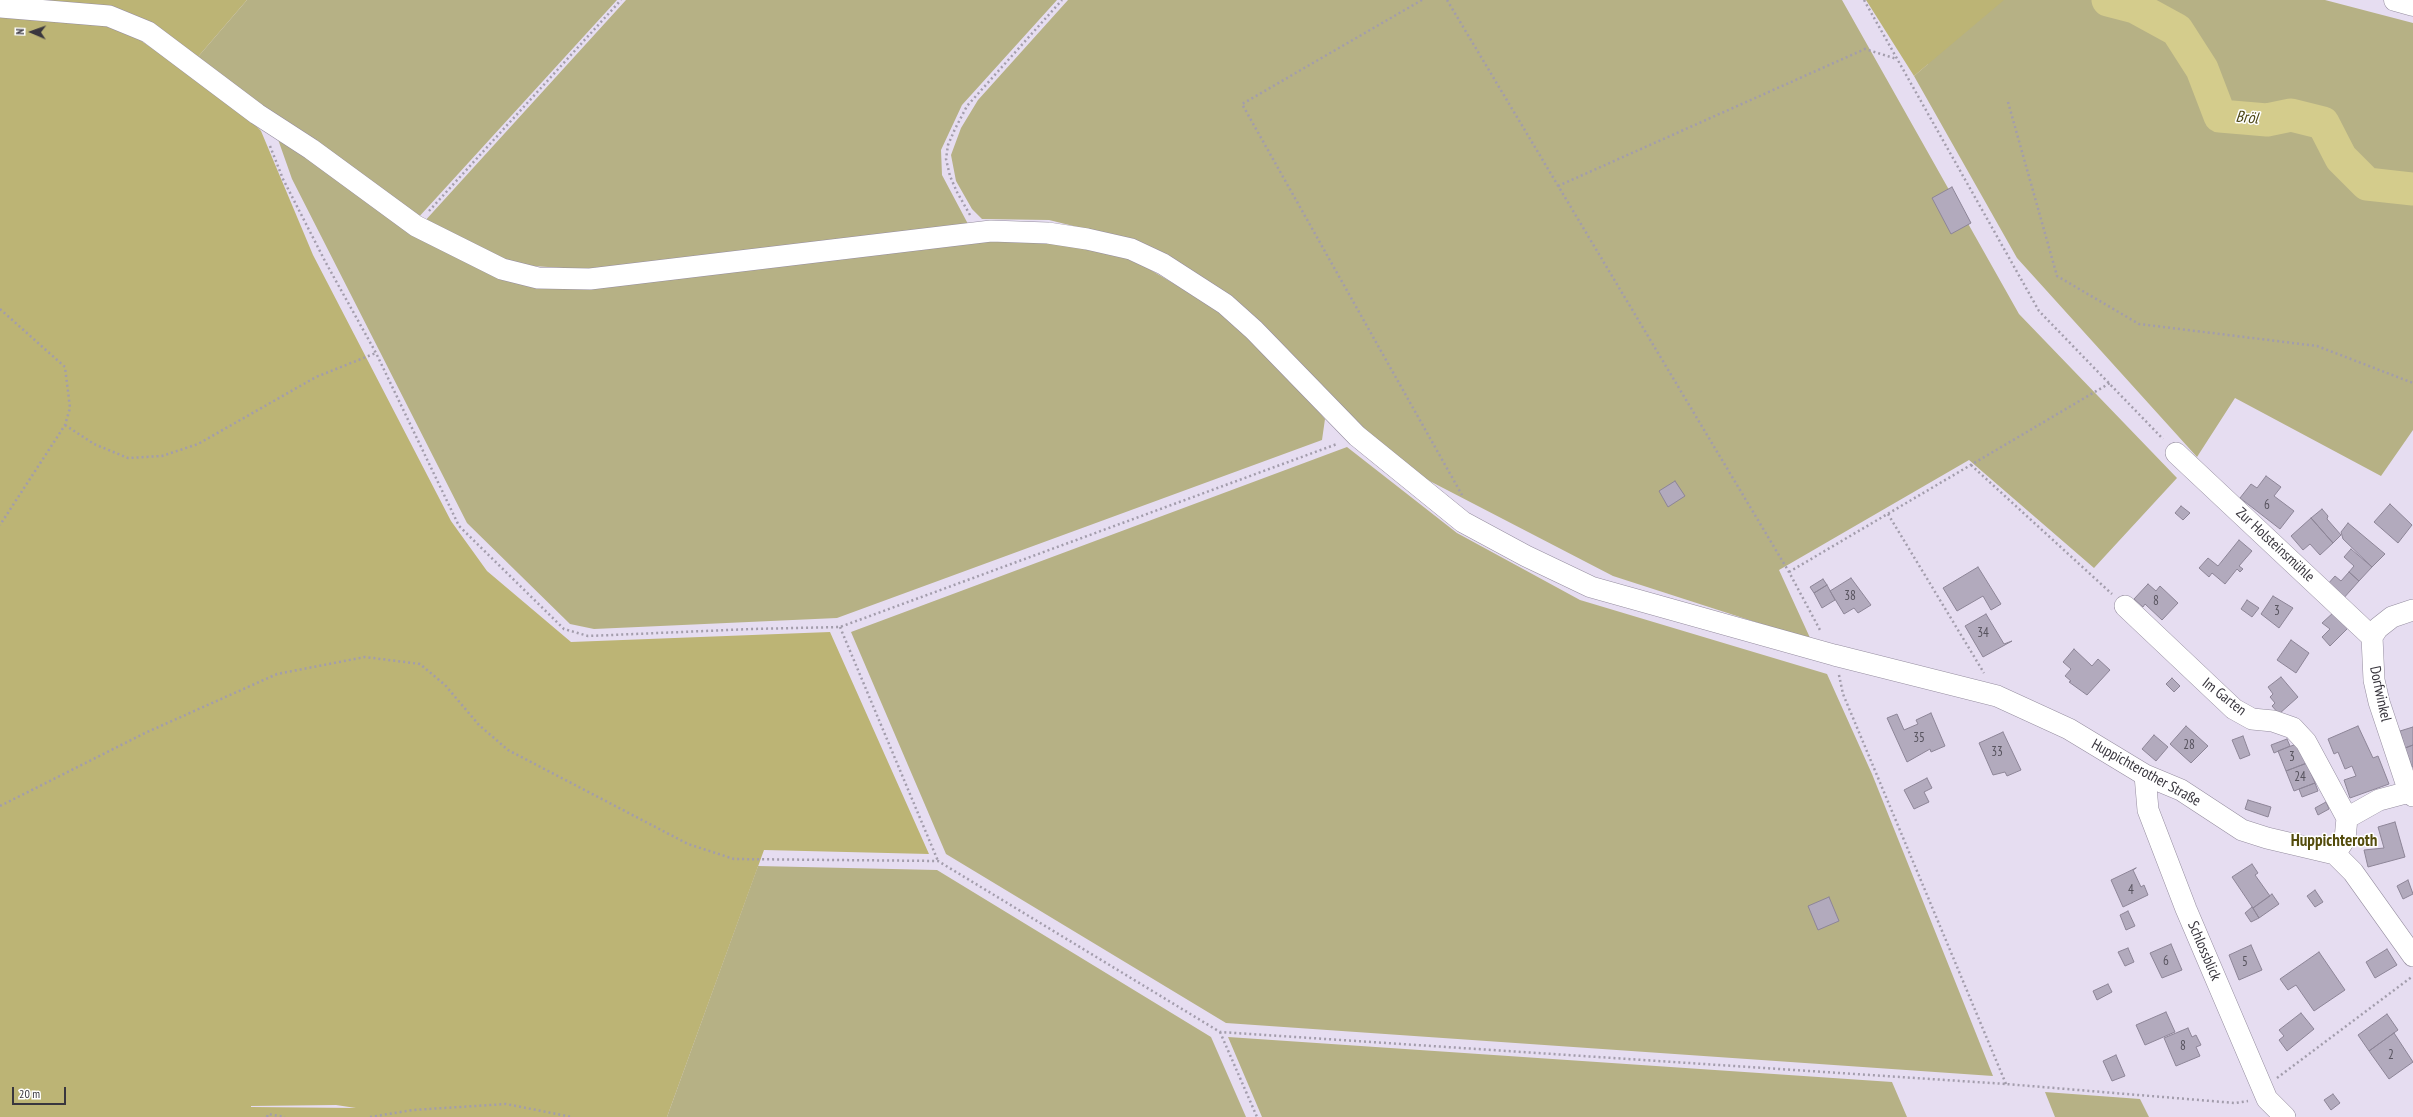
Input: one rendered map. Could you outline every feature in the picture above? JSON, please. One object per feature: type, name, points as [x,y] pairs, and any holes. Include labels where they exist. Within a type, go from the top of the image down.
[{"type":"main road","points":[[2395,0],[2413,5]]},
{"type":"street","name":"Huppichterother Straße","points":[[0,7],[109,16],[148,32],[257,114],[311,149],[416,226],[502,269],[538,278],[590,279],[990,231],[1048,233],[1087,239],[1131,249],[1163,264],[1198,285],[1237,314],[1357,436],[1463,522],[1526,556],[1585,584],[1834,655],[1997,696],[2068,729],[2146,775],[2182,790],[2242,830],[2267,838],[2335,854]]},
{"type":"street","name":"Zur Holsteinsmühle","points":[[2176,453],[2372,637]]},
{"type":"street","name":"Im Garten","points":[[2125,606],[2234,709],[2252,719],[2273,721],[2293,728],[2306,742],[2347,818]]},
{"type":"street","points":[[2372,637],[2378,628],[2392,617],[2413,610]]},
{"type":"street","name":"Dorfwinkel","points":[[2372,637],[2374,680],[2411,794]]},
{"type":"street","name":"Schlossblick","points":[[2146,775],[2148,810],[2186,909],[2267,1099],[2285,1117]]},
{"type":"street","points":[[2411,794],[2379,800],[2347,818],[2345,839],[2335,854],[2353,872],[2413,956]]},
{"type":"path","points":[[416,226],[621,0]]},
{"type":"path","points":[[990,231],[972,217],[956,192],[946,159],[948,145],[967,106],[1062,0]]},
{"type":"path","points":[[1422,0],[1242,104],[1464,498]]},
{"type":"path","points":[[1447,0],[1789,572],[1834,655],[1843,694],[2006,1084]]},
{"type":"path","points":[[1864,0],[2039,311],[2176,453]]},
{"type":"path","points":[[1558,186],[1865,49],[1897,59]]},
{"type":"path","points":[[2008,102],[2057,276],[2139,324],[2317,346],[2413,383]]},
{"type":"path","points":[[269,143],[283,179],[326,263],[376,353],[460,526],[564,629],[588,636],[840,627],[1357,436]]},
{"type":"path","points":[[0,309],[65,367],[70,408],[65,425],[0,525]]},
{"type":"path","points":[[65,425],[94,444],[128,458],[162,456],[198,444],[316,377],[376,353]]},
{"type":"path","points":[[1789,572],[2110,383]]},
{"type":"path","points":[[1971,465],[2125,606]]},
{"type":"path","points":[[1888,514],[1997,696]]},
{"type":"path","points":[[840,627],[938,861]]},
{"type":"path","points":[[0,806],[145,733],[277,674],[365,658],[420,664],[445,685],[479,725],[508,750],[688,844],[734,859],[938,861],[1220,1032],[2006,1084],[2235,1103],[2267,1099],[2276,1078],[2413,976]]},
{"type":"path","points":[[1220,1032],[1257,1117]]},
{"type":"path","points":[[370,1117],[412,1110],[506,1104],[572,1117]]},
{"type":"path","points":[[267,1117],[268,1114],[285,1117]]},
{"type":"shaded area","points":[[0,0],[247,0],[197,58],[155,29]]},
{"type":"shaded area","points":[[247,0],[617,0],[417,219],[197,58]]},
{"type":"shaded area","points":[[626,0],[1057,0],[962,105],[941,150],[942,175],[968,224],[593,270],[518,265],[423,223]]},
{"type":"shaded area","points":[[1068,0],[1842,0],[2019,314],[2177,478],[2094,568],[1969,460],[1779,570],[1811,640],[1613,576],[1420,476],[1357,424],[1293,358],[1118,237],[1049,220],[982,219],[972,209],[956,181],[951,155],[961,128],[978,100]]},
{"type":"shaded area","points":[[1866,0],[2004,0],[1914,76]]},
{"type":"shaded area","points":[[1890,0],[2325,0],[2413,23],[2413,430],[2381,476],[2235,398],[2197,457],[2017,258],[1914,76],[1928,64]]},
{"type":"shaded area","points":[[0,16],[108,24],[140,40],[237,106],[261,131],[313,255],[451,521],[487,571],[571,642],[830,632],[929,854],[764,850],[667,1117],[0,1117]],"holes":[[[336,1105],[356,1108],[251,1107],[251,1106]]]},
{"type":"shaded area","points":[[274,128],[512,281],[920,245],[1046,237],[1132,259],[1200,299],[1251,334],[1325,419],[1322,440],[837,618],[594,629],[570,624],[467,523],[292,179]]},
{"type":"shaded area","points":[[1347,447],[1457,533],[1580,600],[1827,674],[1872,774],[1993,1076],[1226,1023],[946,854],[851,632]]},
{"type":"shaded area","points":[[758,866],[937,870],[1211,1037],[1246,1117],[667,1117]]},
{"type":"shaded area","points":[[1228,1037],[1892,1082],[1907,1117],[1262,1117]]},
{"type":"shaded area","points":[[2045,1092],[2140,1099],[2149,1117],[2055,1117]]},
{"type":"building","points":[[1952,187],[1971,223],[1951,234],[1932,198]]},
{"type":"building","points":[[2266,476],[2281,487],[2274,496],[2294,511],[2280,529],[2240,498],[2251,484],[2257,488]]},
{"type":"building","points":[[1675,481],[1685,496],[1668,507],[1659,491]]},
{"type":"building","points":[[2390,504],[2412,525],[2398,543],[2374,522]]},
{"type":"building","points":[[2181,506],[2190,513],[2183,520],[2175,513]]},
{"type":"building","points":[[2322,509],[2328,516],[2327,519],[2341,535],[2333,543],[2311,518]]},
{"type":"building","points":[[2311,518],[2333,543],[2320,555],[2310,544],[2303,550],[2291,536]]},
{"type":"building","points":[[2348,523],[2385,554],[2372,567],[2343,539],[2341,532]]},
{"type":"building","points":[[2239,540],[2252,551],[2239,566],[2243,569],[2240,572],[2237,569],[2225,584],[2212,573],[2209,577],[2199,568],[2208,558],[2218,566]]},
{"type":"building","points":[[2351,549],[2372,567],[2359,581],[2349,572],[2354,566],[2344,557]]},
{"type":"building","points":[[1978,567],[2001,604],[1991,610],[1983,596],[1957,611],[1943,588]]},
{"type":"building","points":[[2349,572],[2359,581],[2342,600],[2327,585],[2335,576],[2341,581]]},
{"type":"building","points":[[1851,578],[1871,605],[1858,613],[1854,608],[1844,614],[1830,591]]},
{"type":"building","points":[[1823,579],[1827,585],[1814,593],[1810,587]]},
{"type":"building","points":[[2148,584],[2156,591],[2160,586],[2178,603],[2162,620],[2145,604],[2143,607],[2134,599]]},
{"type":"building","points":[[1827,585],[1835,600],[1822,608],[1814,593]]},
{"type":"building","points":[[2273,596],[2293,608],[2279,628],[2261,614]]},
{"type":"building","points":[[2247,600],[2259,608],[2252,617],[2241,609]]},
{"type":"building","points":[[2334,612],[2349,627],[2330,646],[2322,637],[2330,629],[2322,623]]},
{"type":"building","points":[[1986,614],[2004,644],[2012,641],[1983,657],[1965,626]]},
{"type":"building","points":[[2291,640],[2309,653],[2296,673],[2277,660]]},
{"type":"building","points":[[2074,649],[2092,666],[2098,659],[2110,670],[2087,695],[2069,682],[2071,681],[2065,676],[2071,669],[2063,662]]},
{"type":"building","points":[[2281,677],[2298,697],[2279,714],[2272,706],[2275,703],[2270,697],[2273,694],[2268,687]]},
{"type":"building","points":[[2172,678],[2180,686],[2174,692],[2166,684]]},
{"type":"building","points":[[1931,713],[1945,746],[1931,752],[1930,749],[1907,762],[1887,718],[1897,714],[1904,730],[1918,724],[1916,720]]},
{"type":"building","points":[[2186,726],[2208,746],[2191,763],[2170,744]]},
{"type":"building","points":[[2358,726],[2373,758],[2378,756],[2389,784],[2350,798],[2344,780],[2356,776],[2352,766],[2345,769],[2338,752],[2334,754],[2328,739]]},
{"type":"building","points":[[2413,727],[2413,745],[2405,748],[2400,731]]},
{"type":"building","points":[[2003,732],[2021,770],[2007,776],[2005,772],[1993,775],[1979,743]]},
{"type":"building","points":[[2154,735],[2168,747],[2156,761],[2142,749]]},
{"type":"building","points":[[2243,736],[2250,755],[2240,759],[2232,740]]},
{"type":"building","points":[[2287,739],[2290,746],[2274,753],[2271,745]]},
{"type":"building","points":[[2299,743],[2307,763],[2286,771],[2278,751]]},
{"type":"building","points":[[2413,745],[2413,767],[2412,767],[2405,748]]},
{"type":"building","points":[[2307,763],[2315,783],[2294,791],[2286,771]]},
{"type":"building","points":[[1927,778],[1932,788],[1924,792],[1929,802],[1914,809],[1904,790]]},
{"type":"building","points":[[2315,783],[2318,791],[2302,797],[2299,789]]},
{"type":"building","points":[[2248,800],[2271,807],[2268,817],[2245,809]]},
{"type":"building","points":[[2326,802],[2329,809],[2318,815],[2315,808]]},
{"type":"building","points":[[2395,822],[2405,857],[2368,867],[2364,850],[2384,848],[2378,827]]},
{"type":"building","points":[[2252,864],[2258,873],[2255,875],[2270,896],[2253,908],[2232,877]]},
{"type":"building","points":[[2136,868],[2133,870],[2141,887],[2144,885],[2148,895],[2123,907],[2111,880]]},
{"type":"building","points":[[2408,880],[2413,894],[2403,899],[2397,886]]},
{"type":"building","points":[[2315,890],[2323,902],[2315,907],[2307,896]]},
{"type":"building","points":[[2272,894],[2279,904],[2259,918],[2253,908]]},
{"type":"building","points":[[1829,897],[1839,921],[1818,930],[1808,906]]},
{"type":"building","points":[[2252,907],[2259,918],[2251,922],[2245,913]]},
{"type":"building","points":[[2128,911],[2135,926],[2126,930],[2120,915]]},
{"type":"building","points":[[2171,944],[2182,970],[2162,978],[2150,953]]},
{"type":"building","points":[[2251,945],[2262,970],[2239,980],[2229,955]]},
{"type":"building","points":[[2128,948],[2134,962],[2125,966],[2118,952]]},
{"type":"building","points":[[2387,949],[2397,965],[2375,978],[2366,962]]},
{"type":"building","points":[[2319,952],[2345,990],[2314,1011],[2296,985],[2288,990],[2280,979]]},
{"type":"building","points":[[2108,984],[2112,992],[2097,1000],[2093,991]]},
{"type":"building","points":[[2166,1012],[2175,1032],[2145,1045],[2136,1025]]},
{"type":"building","points":[[2301,1013],[2314,1029],[2287,1051],[2279,1040],[2284,1036],[2279,1030]]},
{"type":"building","points":[[2387,1014],[2398,1030],[2369,1051],[2358,1035]]},
{"type":"building","points":[[2188,1028],[2192,1037],[2196,1035],[2201,1045],[2196,1047],[2200,1056],[2176,1066],[2164,1038]]},
{"type":"building","points":[[2394,1033],[2413,1062],[2389,1079],[2369,1051]]},
{"type":"building","points":[[2116,1055],[2125,1076],[2112,1081],[2103,1061]]},
{"type":"building","points":[[2333,1094],[2340,1103],[2331,1110],[2324,1100]]},
{"type":"waterway","name":"Bröl","points":[[2108,0],[2135,7],[2177,30],[2202,69],[2220,116],[2267,120],[2291,115],[2323,123],[2341,158],[2367,184],[2413,189]]},
{"type":"district","name":"Huppichteroth","points":[[2334,841]]}]
